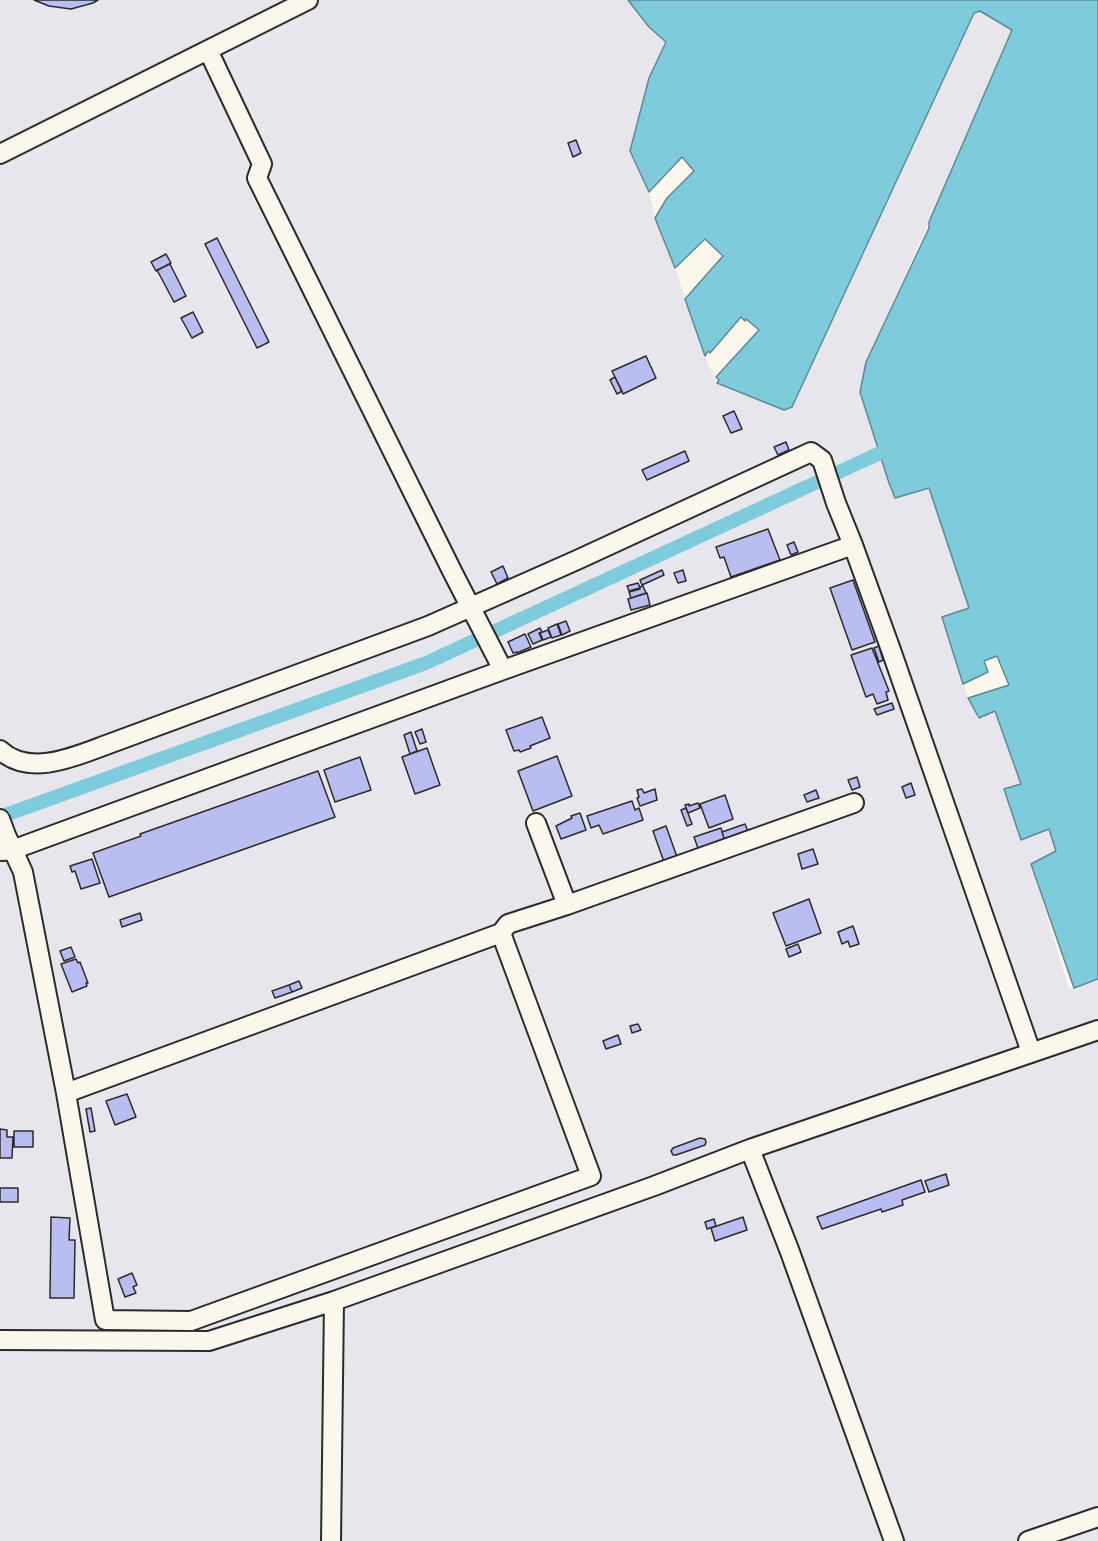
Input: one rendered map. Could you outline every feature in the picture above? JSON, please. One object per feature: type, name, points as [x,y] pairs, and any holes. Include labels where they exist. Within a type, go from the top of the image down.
[{"type":"lane","points":[[0,154],[308,0]]},
{"type":"lane","points":[[208,50],[262,164],[257,178],[502,668]]},
{"type":"lane","points":[[0,750],[15,760],[36,763],[65,760],[428,626],[474,613],[577,560],[811,452],[822,460],[891,650],[1031,1052]]},
{"type":"lane","points":[[501,933],[591,1176],[191,1321],[105,1320],[66,1093],[23,872],[4,839],[853,545]]},
{"type":"lane","points":[[66,1093],[501,933],[508,924],[854,803]]},
{"type":"lane","points":[[536,823],[567,905]]},
{"type":"lane","points":[[0,1340],[209,1341],[334,1301],[750,1149],[1098,1030]]},
{"type":"lane","points":[[750,1149],[790,1252],[894,1541]]},
{"type":"lane","points":[[331,1541],[334,1301]]},
{"type":"lane","points":[[1028,1541],[1098,1517]]},
{"type":"shaded area","points":[[0,0],[628,0],[649,27],[666,42],[649,78],[630,151],[649,192],[655,218],[705,356],[717,384],[792,407],[974,13],[980,11],[1012,30],[866,362],[860,392],[895,498],[929,487],[970,609],[942,617],[968,698],[979,718],[995,711],[1021,784],[1004,789],[1021,839],[1049,828],[1056,851],[1031,864],[1069,989],[1098,980],[1098,1541],[0,1541]]},
{"type":"water","points":[[628,0],[1098,0],[1098,979],[1074,988],[1031,864],[1056,851],[1049,829],[1021,840],[1004,789],[1021,784],[995,711],[979,718],[968,698],[1009,685],[997,656],[984,661],[988,672],[963,684],[942,617],[969,608],[929,488],[895,498],[860,392],[866,362],[929,228],[929,222],[1012,30],[980,11],[974,13],[792,407],[784,410],[717,383],[719,380],[716,377],[759,330],[746,319],[745,321],[741,317],[705,356],[685,299],[723,256],[705,239],[675,268],[655,218],[667,198],[694,171],[682,157],[649,192],[630,151],[649,78],[666,42],[649,27]]},
{"type":"building","points":[[34,0],[98,0],[71,9],[49,6]]},
{"type":"building","points":[[576,140],[581,153],[573,157],[568,143]]},
{"type":"building","points":[[217,238],[269,342],[257,348],[205,244]]},
{"type":"building","points":[[166,254],[171,263],[156,271],[151,262]]},
{"type":"building","points":[[170,264],[186,296],[174,302],[157,270]]},
{"type":"building","points":[[193,312],[203,332],[192,338],[181,318]]},
{"type":"building","points":[[646,356],[656,378],[623,394],[612,371]]},
{"type":"building","points":[[615,377],[622,391],[617,394],[610,380]]},
{"type":"building","points":[[734,411],[742,429],[731,433],[723,416]]},
{"type":"building","points":[[786,442],[789,450],[778,455],[774,447]]},
{"type":"building","points":[[685,451],[689,461],[647,480],[642,470]]},
{"type":"building","points":[[768,529],[780,560],[731,577],[724,557],[720,558],[716,547]]},
{"type":"building","points":[[794,542],[798,552],[791,555],[787,545]]},
{"type":"building","points":[[503,566],[508,578],[497,584],[491,572]]},
{"type":"building","points":[[662,570],[664,575],[642,585],[640,580]]},
{"type":"building","points":[[683,570],[686,581],[678,583],[674,573]]},
{"type":"building","points":[[853,580],[875,642],[852,650],[830,588]]},
{"type":"building","points":[[638,583],[640,588],[629,591],[627,586]]},
{"type":"building","points":[[643,586],[646,593],[631,598],[629,592]]},
{"type":"building","points":[[647,593],[650,605],[631,610],[628,599]]},
{"type":"building","points":[[566,621],[570,631],[562,635],[558,624]]},
{"type":"building","points":[[557,624],[561,635],[552,638],[548,628]]},
{"type":"building","points":[[540,628],[542,632],[539,633],[542,640],[533,644],[528,634]]},
{"type":"building","points":[[548,630],[551,637],[543,640],[540,633]]},
{"type":"building","points":[[525,634],[531,647],[513,653],[508,642]]},
{"type":"building","points":[[879,646],[883,660],[879,662],[874,648]]},
{"type":"building","points":[[872,648],[889,691],[886,692],[888,700],[877,704],[873,694],[866,697],[851,655]]},
{"type":"building","points":[[892,703],[894,709],[877,715],[874,709]]},
{"type":"building","points":[[542,717],[550,738],[520,752],[519,750],[514,751],[506,730]]},
{"type":"building","points":[[422,729],[426,742],[420,744],[415,732]]},
{"type":"building","points":[[411,732],[417,751],[410,754],[404,735]]},
{"type":"building","points":[[427,748],[440,785],[415,794],[402,757]]},
{"type":"building","points":[[557,756],[572,796],[533,811],[518,771]]},
{"type":"building","points":[[360,757],[371,790],[335,802],[324,770]]},
{"type":"building","points":[[318,771],[335,817],[109,897],[93,853]]},
{"type":"building","points":[[857,777],[860,787],[852,790],[848,780]]},
{"type":"building","points":[[911,783],[915,795],[906,798],[902,787]]},
{"type":"building","points":[[642,789],[644,793],[655,789],[657,800],[640,806],[637,790]]},
{"type":"building","points":[[816,790],[819,798],[807,802],[804,795]]},
{"type":"building","points":[[725,795],[733,819],[709,828],[700,804]]},
{"type":"building","points":[[632,801],[635,810],[639,808],[643,820],[603,834],[599,825],[591,828],[587,816]]},
{"type":"building","points":[[698,803],[700,808],[688,813],[685,805]]},
{"type":"building","points":[[686,808],[692,824],[687,826],[681,810]]},
{"type":"building","points":[[580,813],[586,830],[561,839],[556,826]]},
{"type":"building","points":[[745,824],[749,834],[725,842],[722,832]]},
{"type":"building","points":[[666,826],[677,857],[664,862],[653,831]]},
{"type":"building","points":[[721,828],[725,842],[699,851],[694,837]]},
{"type":"building","points":[[813,849],[818,864],[802,869],[798,854]]},
{"type":"building","points":[[92,859],[100,883],[81,889],[75,871],[72,872],[70,866]]},
{"type":"building","points":[[809,899],[821,933],[786,946],[773,913]]},
{"type":"building","points":[[140,913],[142,920],[122,927],[120,920]]},
{"type":"building","points":[[853,926],[859,944],[850,947],[848,941],[842,944],[838,932]]},
{"type":"building","points":[[798,944],[801,952],[789,957],[786,949]]},
{"type":"building","points":[[71,947],[75,957],[64,961],[60,951]]},
{"type":"building","points":[[76,959],[78,963],[80,962],[88,983],[86,983],[87,986],[72,992],[61,964]]},
{"type":"building","points":[[299,981],[302,988],[292,992],[289,985]]},
{"type":"building","points":[[289,985],[292,992],[275,998],[272,991]]},
{"type":"building","points":[[638,1024],[641,1030],[632,1033],[630,1026]]},
{"type":"building","points":[[618,1035],[621,1044],[606,1049],[603,1041]]},
{"type":"building","points":[[127,1094],[136,1117],[115,1125],[106,1101]]},
{"type":"building","points":[[91,1108],[95,1131],[90,1132],[86,1109]]},
{"type":"building","points":[[0,1129],[7,1130],[7,1137],[13,1137],[12,1158],[0,1158]]},
{"type":"building","points":[[14,1131],[33,1131],[33,1147],[14,1147]]},
{"type":"building","points":[[700,1138],[705,1139],[705,1145],[673,1155],[671,1151],[673,1148]]},
{"type":"building","points":[[946,1174],[949,1185],[929,1192],[925,1181]]},
{"type":"building","points":[[921,1180],[925,1192],[902,1200],[903,1205],[882,1212],[881,1209],[822,1229],[817,1217]]},
{"type":"building","points":[[0,1188],[18,1188],[18,1202],[0,1202]]},
{"type":"building","points":[[51,1217],[70,1218],[69,1240],[75,1240],[74,1298],[50,1298]]},
{"type":"building","points":[[743,1217],[747,1230],[715,1241],[711,1228]]},
{"type":"building","points":[[714,1219],[716,1226],[707,1229],[705,1222]]},
{"type":"building","points":[[132,1273],[137,1285],[133,1287],[136,1293],[125,1297],[118,1279]]},
{"type":"waterway","points":[[0,817],[426,663],[880,453]]}]
